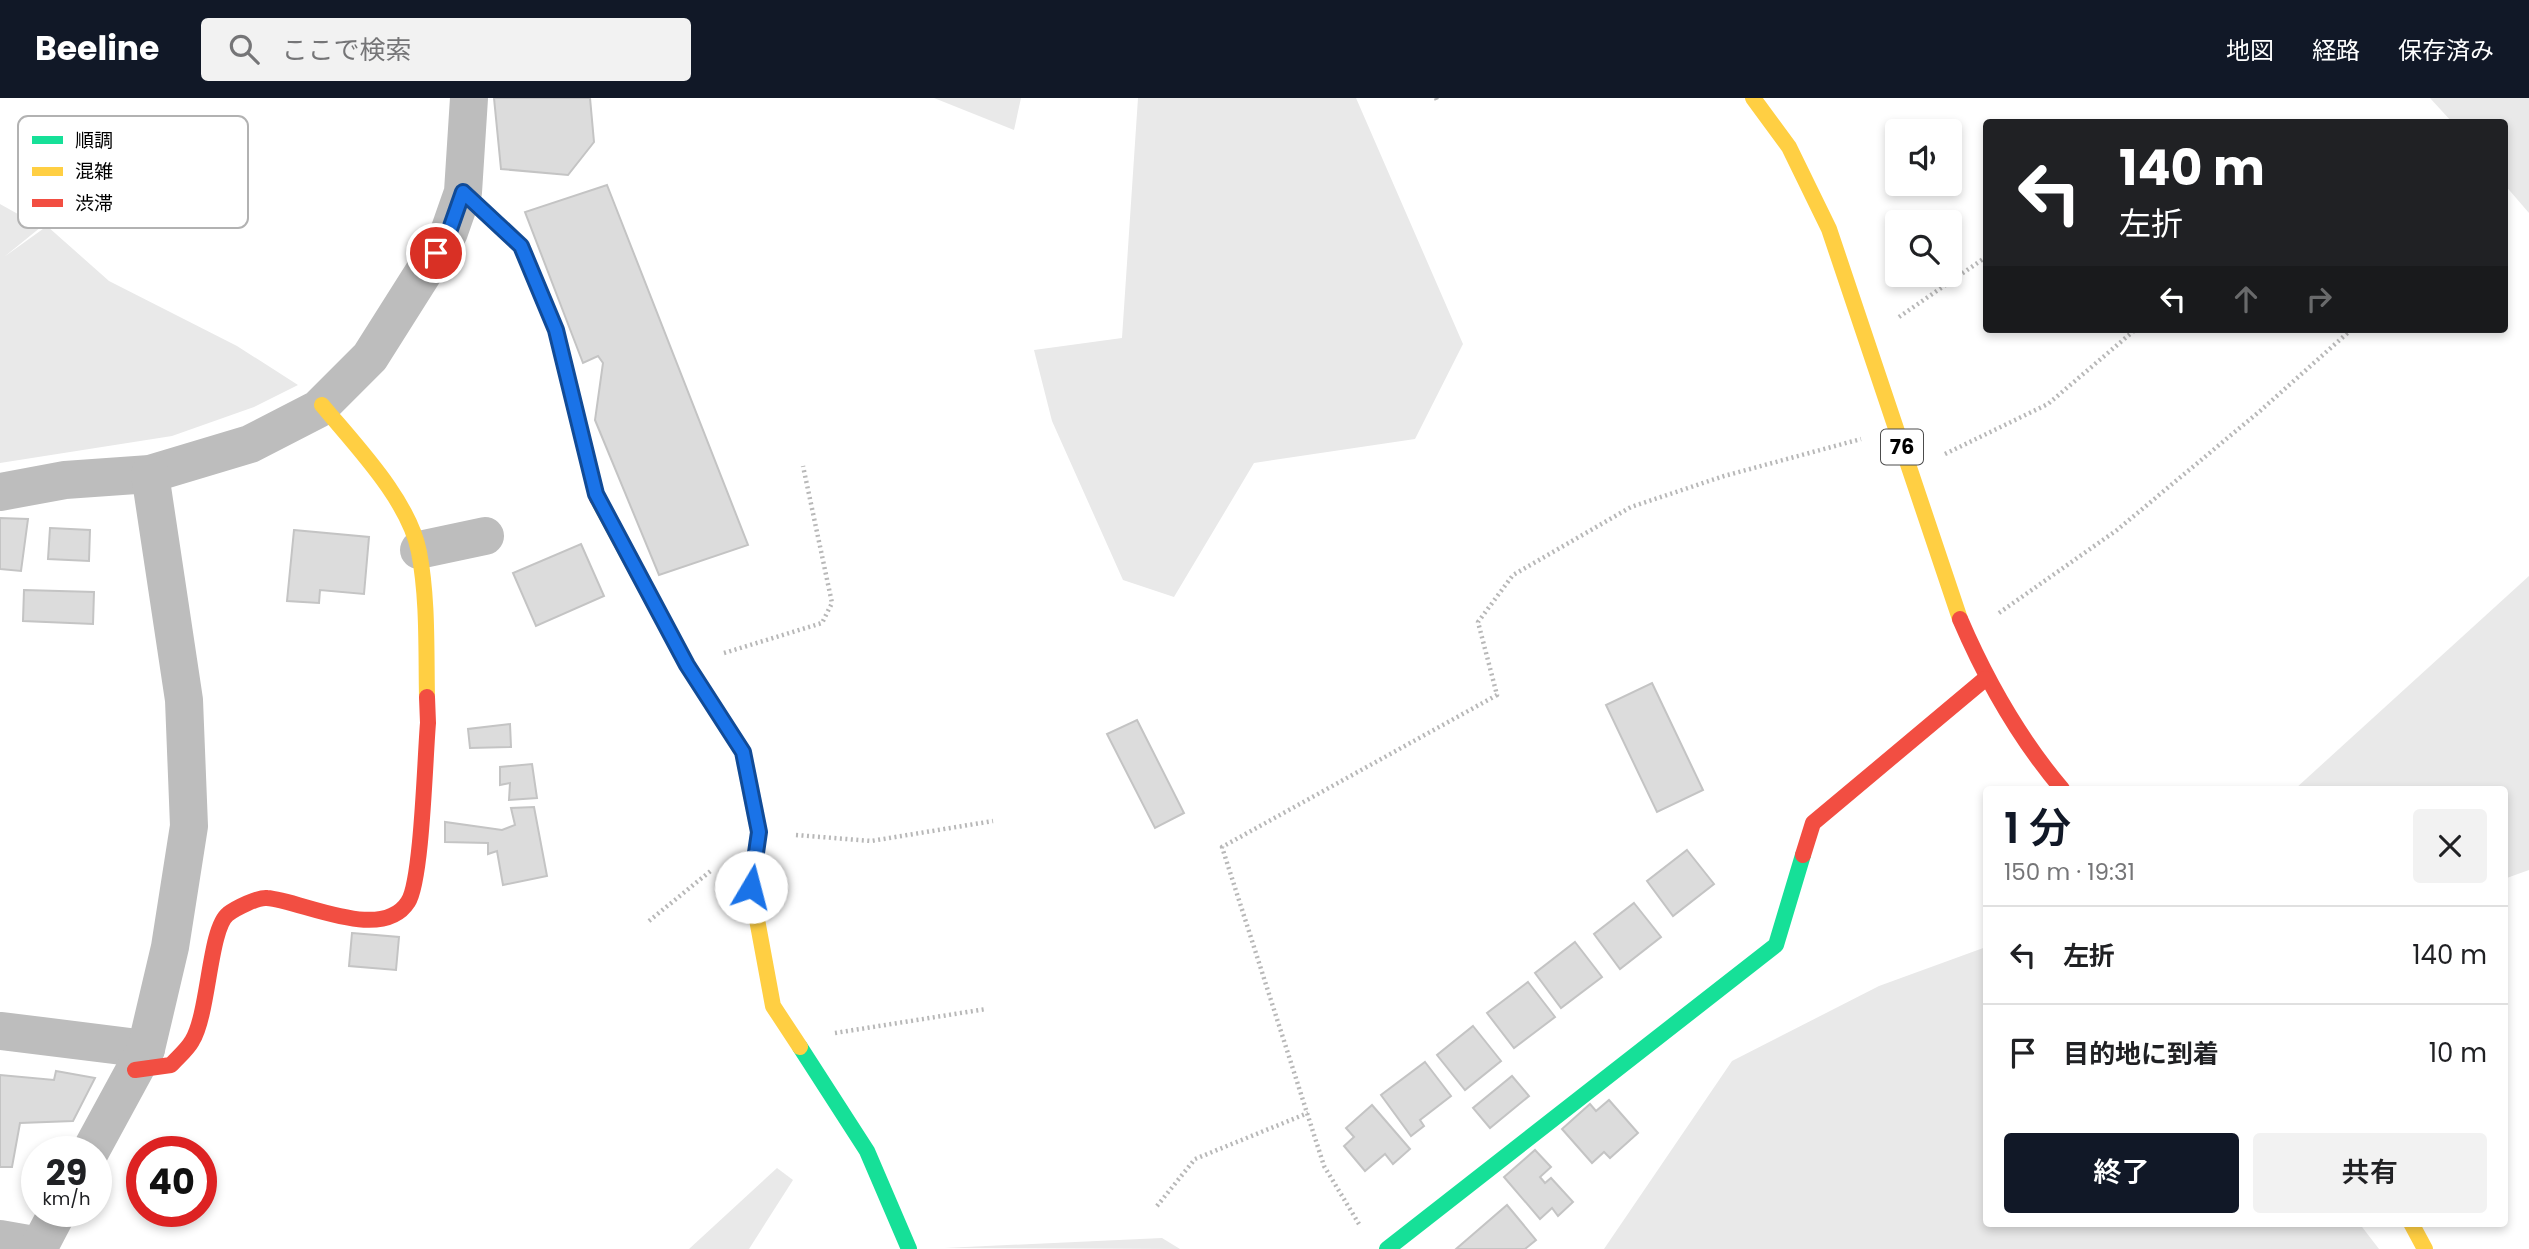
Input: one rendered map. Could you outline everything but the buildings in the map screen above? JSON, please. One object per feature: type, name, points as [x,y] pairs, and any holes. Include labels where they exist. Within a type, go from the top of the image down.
[{"type":"street","points":[[0,492],[65,480],[150,474],[250,444],[321,405],[370,357],[449,232],[463,192],[469,98]]},
{"type":"street","name":"76","points":[[1753,98],[1772,118],[1812,187],[1845,272],[1954,607],[1985,679],[2026,743],[2060,786]]},
{"type":"street","points":[[463,192],[521,246],[556,330],[596,494],[687,665],[743,752],[759,832],[751,887],[773,1006],[867,1151],[909,1249]]},
{"type":"street","points":[[2,1031],[171,1065],[193,1040],[207,993],[219,930],[227,915],[264,897],[360,921],[390,916],[408,903],[416,877],[428,723],[425,612],[419,550],[401,508],[379,473],[321,405]]},
{"type":"street","points":[[99,1136],[140,1059],[170,947],[189,826],[184,700],[150,474]]},
{"type":"street","points":[[419,550],[485,536]]},
{"type":"street","points":[[1387,1249],[1776,945],[1813,823],[1985,679]]},
{"type":"street","points":[[0,1238],[39,1248],[50,1227]]},
{"type":"street","points":[[2413,1227],[2425,1249]]},
{"type":"path","points":[[1867,340],[1983,259]]},
{"type":"path","points":[[1910,471],[2048,404],[2131,333]]},
{"type":"path","points":[[1966,635],[2117,530],[2348,333]]},
{"type":"path","points":[[1360,1225],[1324,1166],[1222,847],[1497,695],[1478,622],[1513,575],[1631,507],[1724,476],[1896,429]]},
{"type":"path","points":[[687,665],[821,623],[832,603],[803,466]]},
{"type":"path","points":[[649,921],[759,832],[871,841],[993,821]]},
{"type":"path","points":[[794,1040],[986,1009]]},
{"type":"path","points":[[1157,1206],[1195,1159],[1308,1113]]},
{"type":"shaded area","points":[[934,98],[1021,98],[1014,130]]},
{"type":"shaded area","points":[[1138,98],[1356,98],[1463,344],[1415,439],[1254,463],[1174,597],[1123,580],[1052,421],[1034,350],[1122,338]]},
{"type":"shaded area","points":[[2430,98],[2529,98],[2529,213],[2508,189],[2508,119],[2449,119]]},
{"type":"shaded area","points":[[0,204],[18,214],[18,228],[40,228],[4,257],[44,228],[49,228],[109,281],[237,346],[298,385],[254,407],[172,436],[0,463]]},
{"type":"shaded area","points":[[2529,576],[2529,870],[2508,878],[2508,786],[2298,786]]},
{"type":"shaded area","points":[[1983,948],[1983,1227],[2362,1227],[2379,1249],[1604,1249],[1732,1061],[1879,986]]},
{"type":"shaded area","points":[[777,1168],[793,1180],[749,1249],[689,1249]]},
{"type":"shaded area","points":[[1162,1238],[1180,1249],[944,1248]]},
{"type":"traffic: fast","points":[[1387,1249],[1776,945],[1803,855]]},
{"type":"traffic: fast","points":[[800,1047],[867,1151],[909,1249]]},
{"type":"traffic: slow","points":[[1753,98],[1789,147],[1829,229],[1960,619]]},
{"type":"traffic: slow","points":[[322,405],[393,493],[413,532],[424,588],[427,697]]},
{"type":"traffic: slow","points":[[597,498],[687,665],[743,752],[759,832],[751,887],[773,1006],[800,1047]]},
{"type":"traffic: slow","points":[[2413,1227],[2425,1249]]},
{"type":"traffic: jam","points":[[463,192],[521,246],[556,330],[597,498]]},
{"type":"traffic: jam","points":[[1960,619],[2005,708],[2031,749],[2060,786]]},
{"type":"traffic: jam","points":[[1803,855],[1813,823],[1985,679]]},
{"type":"traffic: jam","points":[[135,1070],[171,1065],[192,1041],[202,1012],[217,936],[228,914],[253,901],[267,898],[361,920],[380,919],[396,914],[408,902],[413,890],[420,845],[428,723],[427,697]]},
{"type":"route","points":[[436,253],[449,232],[463,192],[521,246],[556,330],[596,494],[687,665],[743,752],[759,832],[751,887]]}]
